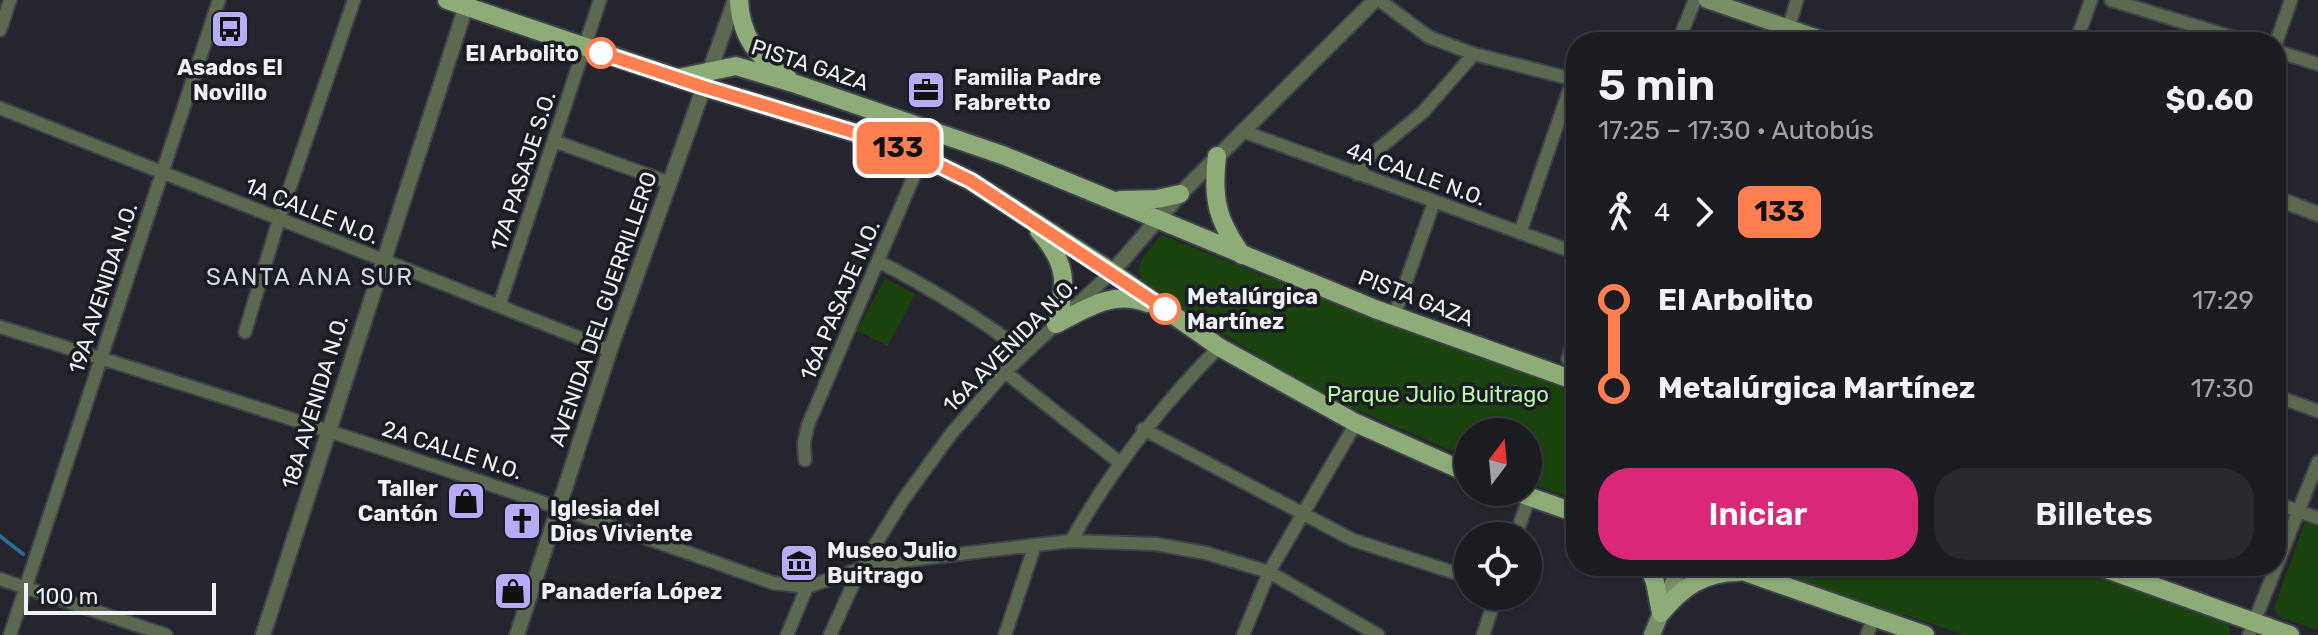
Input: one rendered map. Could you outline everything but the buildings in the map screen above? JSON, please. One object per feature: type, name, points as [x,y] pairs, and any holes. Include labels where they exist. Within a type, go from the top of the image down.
[{"type":"main road","points":[[737,0],[742,26],[750,42],[766,61],[796,84]]},
{"type":"main road","points":[[1707,0],[1804,32]]},
{"type":"main road","points":[[460,2],[584,47]]},
{"type":"main road","name":"PISTA GAZA","points":[[584,47],[678,78],[707,79],[736,66],[796,84],[1005,156],[1394,316],[1566,377]]},
{"type":"main road","points":[[707,79],[922,157],[971,181],[1112,272],[1219,347],[1356,423],[1454,467]]},
{"type":"main road","points":[[1217,156],[1215,181],[1218,214],[1242,255]]},
{"type":"main road","points":[[1109,200],[1133,201],[1180,194]]},
{"type":"main road","points":[[1027,217],[1052,247],[1062,269],[1063,294],[1056,324]]},
{"type":"main road","points":[[1056,324],[1115,298],[1136,299],[1166,310]]},
{"type":"main road","points":[[1542,501],[1566,509]]},
{"type":"main road","points":[[1653,576],[1661,613]]},
{"type":"main road","points":[[1652,635],[1676,576]]},
{"type":"main road","points":[[1661,613],[1683,589],[1707,576]]},
{"type":"main road","points":[[1755,576],[1871,626],[1925,635]]},
{"type":"main road","points":[[2126,576],[2252,629],[2290,635]]},
{"type":"street","points":[[0,30],[10,0]]},
{"type":"street","name":"19A AVENIDA N.O.","points":[[10,635],[219,0]]},
{"type":"street","points":[[245,332],[279,219],[354,0]]},
{"type":"street","name":"17A PASAJE S.O.","points":[[499,306],[600,0]]},
{"type":"street","name":"AVENIDA DEL GUERRILLERO","points":[[517,635],[610,350],[737,0]]},
{"type":"street","points":[[1112,272],[1217,156],[1377,0],[1429,37],[1474,54],[1566,78]]},
{"type":"street","points":[[1682,32],[1695,0]]},
{"type":"street","points":[[1789,26],[1797,0]]},
{"type":"street","points":[[2111,0],[2215,32]]},
{"type":"street","points":[[2280,32],[2291,0]]},
{"type":"street","points":[[2079,32],[2089,1]]},
{"type":"street","name":"18A AVENIDA N.O.","points":[[263,635],[331,430],[382,260],[410,182],[460,2]]},
{"type":"street","points":[[1357,174],[1370,156],[1423,112],[1474,54]]},
{"type":"street","points":[[2286,54],[2318,64]]},
{"type":"street","points":[[1520,233],[1566,103]]},
{"type":"street","name":"1A CALLE N.O.","points":[[0,108],[610,350]]},
{"type":"street","name":"4A CALLE N.O.","points":[[1242,131],[1566,249]]},
{"type":"street","points":[[554,141],[670,183]]},
{"type":"street","name":"16A PASAJE N.O.","points":[[805,460],[804,443],[808,425],[922,157]]},
{"type":"street","points":[[1394,316],[1434,202]]},
{"type":"street","points":[[2286,202],[2318,214]]},
{"type":"street","points":[[878,261],[979,318],[1025,353]]},
{"type":"street","name":"16A AVENIDA N.O.","points":[[830,635],[860,569],[911,489],[951,434],[1005,372],[1112,272]]},
{"type":"street","name":"2A CALLE N.O.","points":[[0,327],[331,430],[559,506],[773,583],[807,587],[860,569],[909,560],[1071,541],[1155,544],[1206,553],[1269,572]]},
{"type":"street","points":[[1071,541],[1143,429],[1219,347]]},
{"type":"street","points":[[1005,372],[1119,462]]},
{"type":"street","points":[[2286,400],[2318,411]]},
{"type":"street","points":[[1243,635],[1269,572],[1356,423]]},
{"type":"street","points":[[1143,429],[1353,540],[1454,572]]},
{"type":"street","points":[[2286,545],[2318,462]]},
{"type":"street","points":[[2286,506],[2318,518]]},
{"type":"street","points":[[1005,635],[1035,545]]},
{"type":"street","points":[[1269,572],[1378,635]]},
{"type":"street","points":[[2149,584],[2152,576]]},
{"type":"street","points":[[2252,629],[2274,576]]},
{"type":"street","points":[[0,579],[166,635]]},
{"type":"street","points":[[787,635],[807,587]]},
{"type":"street","points":[[1483,635],[1491,610]]},
{"type":"green space","name":"Parque Julio Buitrago","points":[[1161,235],[1376,320],[1566,387],[1566,496],[1542,488],[1542,418],[1454,418],[1454,452],[1323,395],[1156,293],[1141,278],[1140,265]]},
{"type":"green space","points":[[885,278],[915,294],[888,346],[857,331]]},
{"type":"green space","points":[[2305,522],[2318,526],[2318,630],[2279,617],[2274,608]]},
{"type":"green space","points":[[1779,576],[2094,576],[2218,619],[2229,625],[2230,635],[1964,635],[1905,615],[1887,616]]},
{"type":"waterway","points":[[0,536],[23,554]]},
{"type":"bus line","name":"133","points":[[601,53],[869,137],[922,157],[971,181],[1165,309]]},
{"type":"place","name":"Asados El Novillo","points":[[230,29]]},
{"type":"place","name":"El Arbolito","points":[[601,53]]},
{"type":"place","name":"Familia Padre Fabretto","points":[[926,90]]},
{"type":"place","name":"Metalúrgica Martínez","points":[[1165,309]]},
{"type":"place","name":"Taller Cantón","points":[[466,501]]},
{"type":"place","name":"Iglesia del Dios Viviente","points":[[522,521]]},
{"type":"place","name":"Museo Julio Buitrago","points":[[799,563]]},
{"type":"place","name":"Panadería López","points":[[513,591]]},
{"type":"district","name":"SANTA ANA SUR","points":[[310,277]]}]
